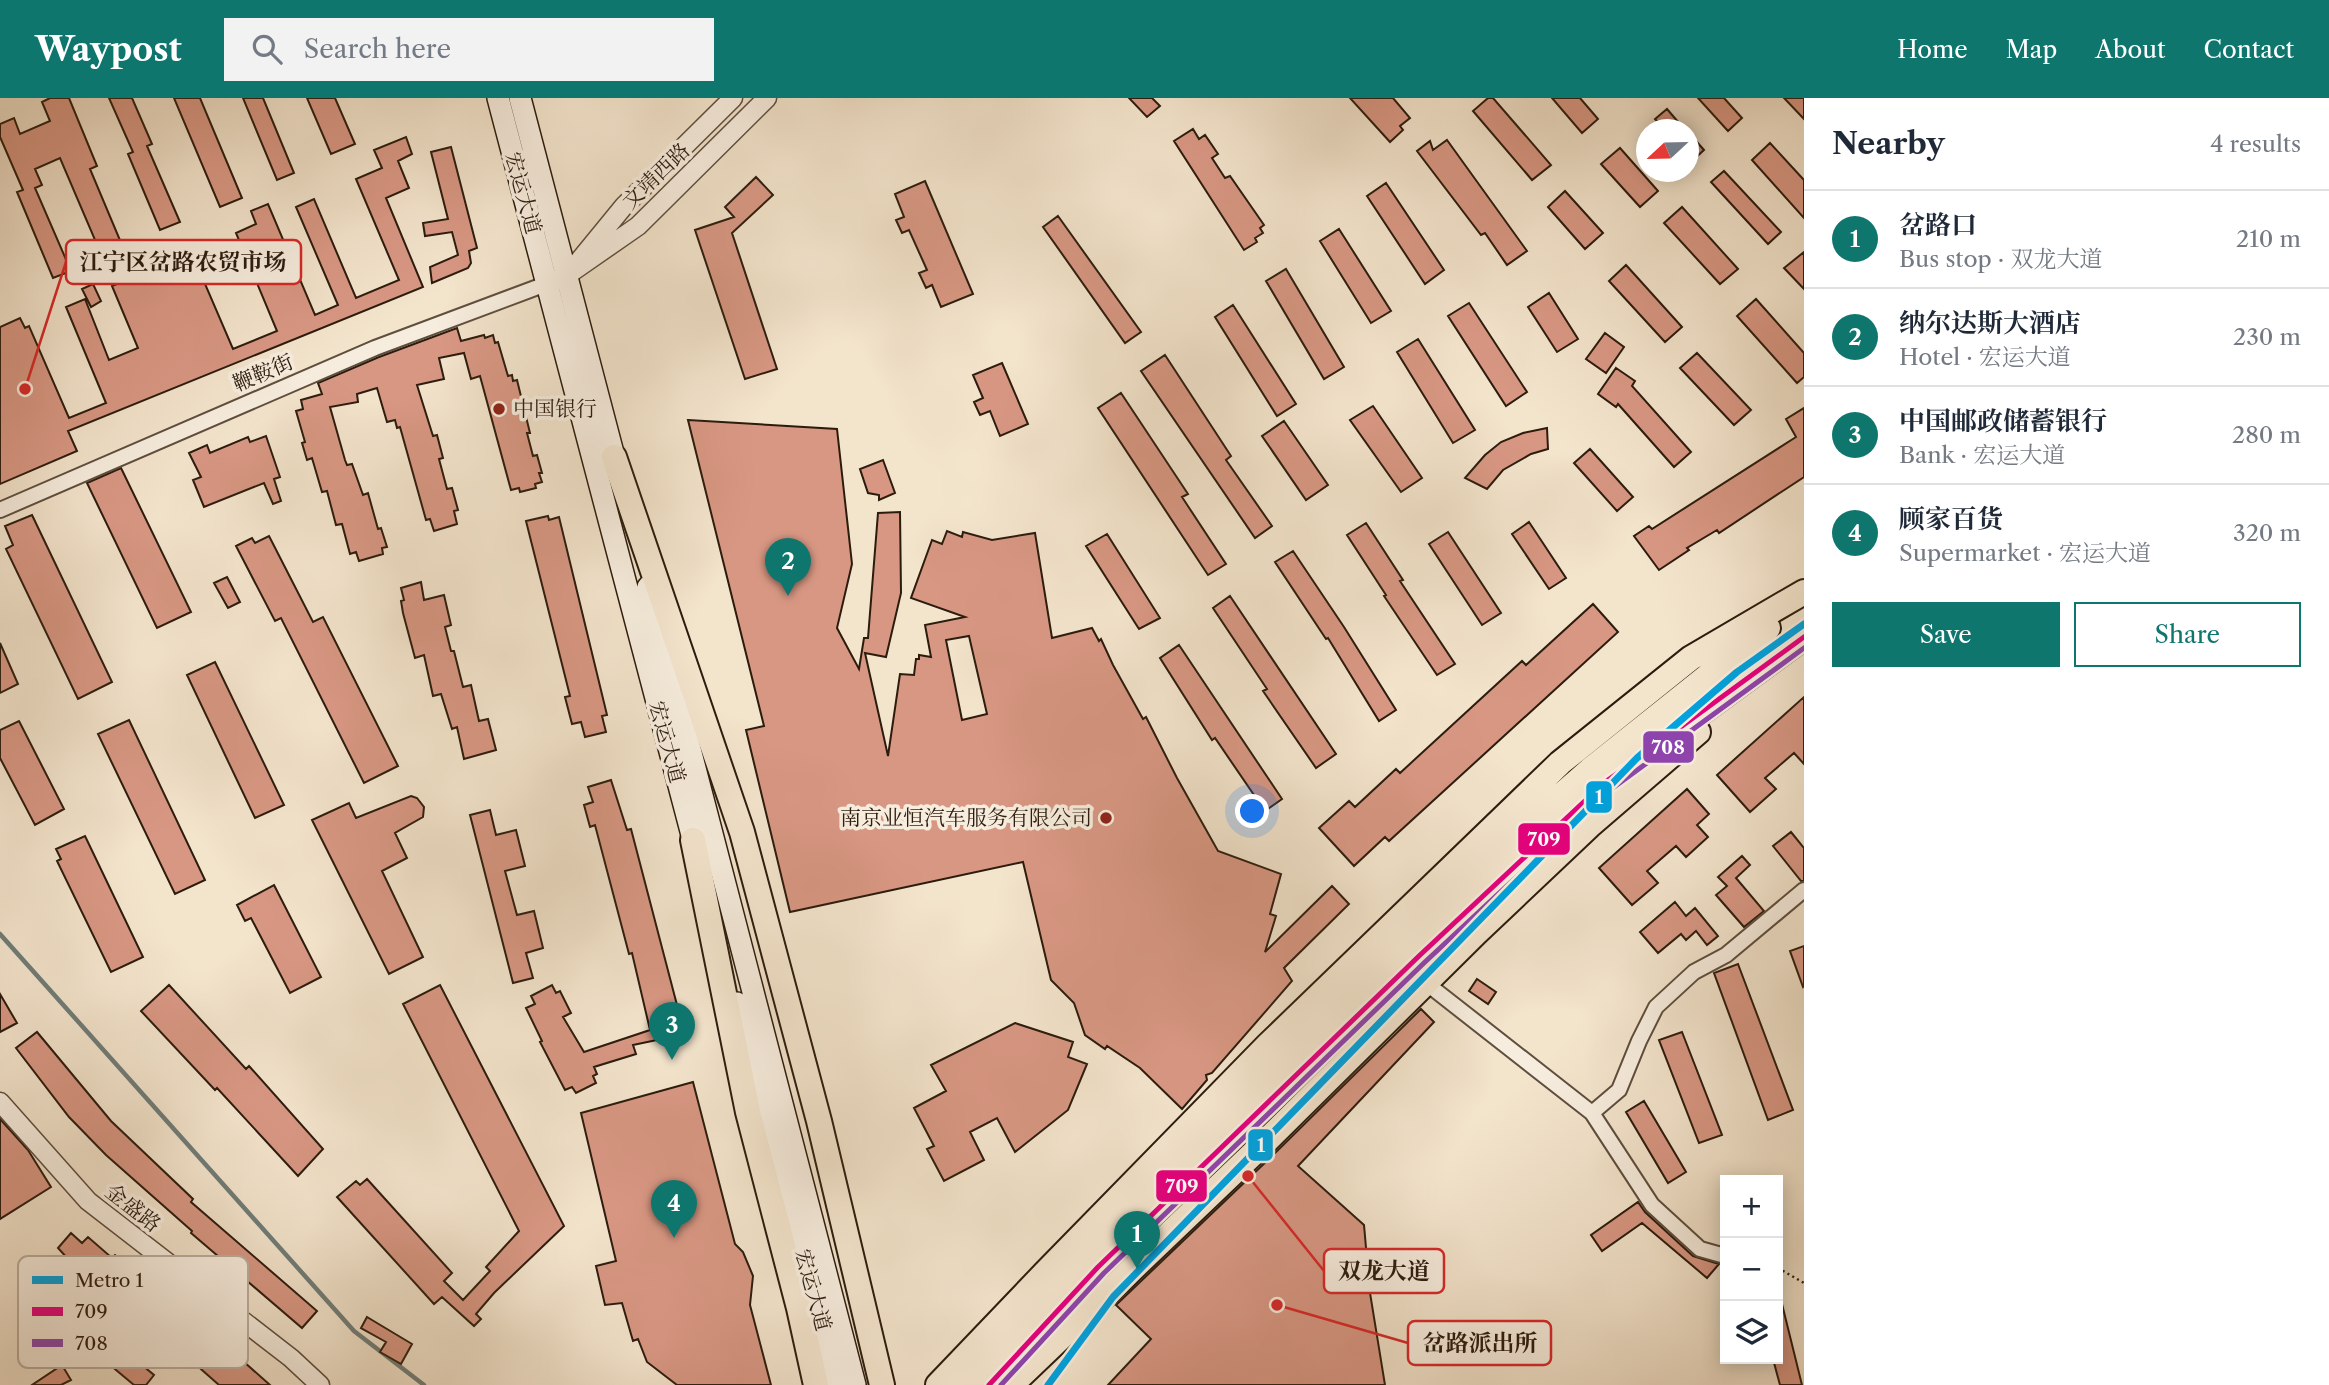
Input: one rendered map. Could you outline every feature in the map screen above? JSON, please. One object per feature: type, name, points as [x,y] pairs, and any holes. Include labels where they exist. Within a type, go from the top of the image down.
[{"type":"highway","points":[[614,457],[742,832],[819,1121],[882,1385]]},
{"type":"highway","points":[[938,1385],[1268,1045],[1560,763],[1691,658],[1804,592]]},
{"type":"highway","points":[[989,1385],[1098,1267],[1409,965],[1597,777],[1804,599]]},
{"type":"highway","points":[[963,1385],[1494,854],[1597,777],[1804,637]]},
{"type":"highway","points":[[1011,1385],[1589,826],[1804,643]]},
{"type":"highway","points":[[694,840],[748,1112],[799,1308],[816,1385]]},
{"type":"main road","name":"宏运大道","points":[[498,98],[614,457],[855,1385]]},
{"type":"main road","name":"宏运大道","points":[[520,98],[556,280],[694,840],[838,1385]]},
{"type":"street","name":"文靖西路","points":[[556,280],[624,206],[733,98]]},
{"type":"street","name":"文靖西路","points":[[556,280],[638,226],[767,98]]},
{"type":"street","name":"鞭鞍街","points":[[0,510],[375,348],[556,280]]},
{"type":"street","points":[[1592,1113],[1619,1090],[1656,1007],[1694,972],[1726,955],[1804,890]]},
{"type":"street","points":[[1426,983],[1592,1113],[1651,1205],[1700,1249],[1720,1255]]},
{"type":"street","name":"金盛路","points":[[0,1102],[88,1201],[159,1256]]},
{"type":"street","name":"金盛路","points":[[248,1325],[320,1385]]},
{"type":"path","points":[[1783,1271],[1804,1283]]},
{"type":"building","points":[[50,98],[69,98],[97,166],[90,169],[122,245],[101,254],[60,158],[35,169],[42,185],[35,188],[71,271],[53,278],[17,192],[23,190],[0,137],[0,124],[14,118],[20,134],[50,121],[42,102]]},
{"type":"building","points":[[109,98],[132,98],[152,144],[147,146],[180,222],[160,230],[128,154],[133,152]]},
{"type":"building","points":[[174,98],[200,98],[242,198],[220,207]]},
{"type":"building","points":[[243,98],[263,98],[294,173],[277,180]]},
{"type":"building","points":[[307,98],[335,98],[355,144],[331,154]]},
{"type":"building","points":[[1129,98],[1152,98],[1160,106],[1147,117]]},
{"type":"building","points":[[1350,98],[1393,98],[1410,118],[1400,126],[1403,130],[1390,142]]},
{"type":"building","points":[[1488,98],[1493,98],[1551,165],[1532,180],[1473,111]]},
{"type":"building","points":[[1552,98],[1580,98],[1598,119],[1582,133]]},
{"type":"building","points":[[1698,98],[1724,98],[1742,118],[1728,131]]},
{"type":"building","points":[[1784,98],[1804,98],[1804,119]]},
{"type":"building","points":[[1667,109],[1676,119],[1655,119]]},
{"type":"building","points":[[1193,129],[1199,139],[1205,135],[1218,154],[1212,158],[1225,178],[1230,176],[1264,225],[1260,228],[1263,233],[1255,238],[1257,242],[1244,250],[1174,141]]},
{"type":"building","points":[[406,137],[412,154],[398,161],[409,188],[386,198],[423,287],[68,431],[77,451],[0,484],[0,327],[20,318],[25,328],[29,326],[69,418],[106,403],[66,307],[85,299],[109,360],[138,348],[112,286],[137,276],[129,256],[148,248],[154,264],[190,249],[233,349],[277,331],[236,233],[256,224],[251,211],[268,204],[315,315],[338,305],[296,207],[314,199],[356,298],[399,280],[356,179],[382,168],[374,150]]},
{"type":"building","points":[[1447,140],[1527,251],[1507,265],[1485,233],[1481,235],[1417,151],[1430,141],[1433,150]]},
{"type":"building","points":[[1770,143],[1804,180],[1804,218],[1752,160]]},
{"type":"building","points":[[451,147],[477,248],[469,251],[471,263],[468,268],[432,283],[430,267],[458,255],[452,232],[425,236],[423,223],[448,219],[431,152]]},
{"type":"building","points":[[1620,148],[1636,166],[1636,182],[1650,182],[1658,191],[1640,207],[1601,164]]},
{"type":"building","points":[[1724,171],[1781,232],[1768,244],[1711,182]]},
{"type":"building","points":[[756,177],[773,195],[732,233],[777,369],[745,379],[695,230],[734,217],[725,207]]},
{"type":"building","points":[[925,181],[973,294],[941,307],[932,285],[926,288],[919,273],[927,270],[909,230],[902,233],[896,220],[904,217],[895,194]]},
{"type":"building","points":[[1386,183],[1444,270],[1425,284],[1367,196]]},
{"type":"building","points":[[1565,191],[1603,233],[1585,249],[1548,207]]},
{"type":"building","points":[[1682,207],[1738,269],[1720,284],[1664,223]]},
{"type":"building","points":[[1058,216],[1141,332],[1125,343],[1043,227]]},
{"type":"building","points":[[1339,229],[1391,311],[1371,323],[1320,241]]},
{"type":"building","points":[[1804,252],[1804,289],[1784,268]]},
{"type":"building","points":[[1626,265],[1682,327],[1665,342],[1609,281]]},
{"type":"building","points":[[1286,269],[1344,367],[1324,379],[1266,281]]},
{"type":"building","points":[[93,284],[101,301],[91,307],[82,289]]},
{"type":"building","points":[[1549,293],[1578,339],[1557,352],[1528,307]]},
{"type":"building","points":[[1756,299],[1804,353],[1804,377],[1797,383],[1737,316]]},
{"type":"building","points":[[1469,303],[1527,392],[1506,406],[1448,316]]},
{"type":"building","points":[[1233,305],[1296,404],[1277,416],[1215,317]]},
{"type":"building","points":[[457,328],[461,341],[493,335],[495,343],[498,342],[508,376],[512,375],[513,381],[517,380],[530,433],[527,433],[533,456],[537,455],[542,482],[535,484],[536,488],[520,492],[519,488],[511,490],[480,376],[471,379],[464,353],[439,358],[444,379],[417,385],[433,436],[437,435],[443,458],[439,459],[447,489],[452,488],[458,510],[454,511],[457,524],[434,531],[430,519],[426,520],[400,427],[397,428],[395,420],[387,422],[377,388],[357,394],[358,402],[330,407],[347,465],[352,464],[363,495],[368,493],[378,529],[381,528],[387,547],[382,548],[383,554],[359,561],[356,552],[350,554],[342,524],[336,525],[327,491],[322,492],[312,458],[307,460],[296,411],[303,409],[301,400],[322,394],[318,383]]},
{"type":"building","points":[[1605,333],[1624,347],[1606,373],[1586,359]]},
{"type":"building","points":[[1418,339],[1475,430],[1453,443],[1397,352]]},
{"type":"building","points":[[1697,353],[1751,410],[1734,425],[1680,368]]},
{"type":"building","points":[[1165,355],[1231,456],[1226,460],[1272,526],[1255,538],[1141,371]]},
{"type":"building","points":[[1002,363],[1028,424],[1000,436],[990,411],[980,415],[974,402],[983,398],[973,375]]},
{"type":"building","points":[[1616,368],[1635,381],[1632,386],[1691,452],[1674,467],[1618,404],[1616,407],[1598,394]]},
{"type":"building","points":[[1121,393],[1188,494],[1182,497],[1226,564],[1208,575],[1098,408]]},
{"type":"building","points":[[1373,406],[1422,478],[1401,492],[1350,420]]},
{"type":"building","points":[[1804,408],[1804,477],[1719,533],[1717,530],[1687,548],[1689,550],[1659,570],[1634,536],[1649,526],[1652,529],[1796,437],[1786,419]]},
{"type":"building","points":[[688,420],[837,429],[852,564],[837,628],[859,669],[864,638],[868,638],[878,513],[900,512],[901,593],[886,657],[865,653],[888,756],[900,674],[914,675],[919,655],[931,657],[925,625],[965,617],[911,598],[932,540],[942,544],[947,531],[962,537],[963,532],[992,540],[1035,533],[1052,638],[1092,628],[1099,641],[1101,639],[1143,719],[1146,717],[1218,851],[1281,874],[1270,914],[1276,916],[1265,952],[1332,886],[1349,904],[1284,968],[1292,981],[1212,1073],[1206,1075],[1207,1080],[1182,1109],[1140,1068],[1085,1035],[1074,1003],[1051,980],[1023,862],[790,912],[746,730],[764,726]],"holes":[[[969,636],[987,714],[962,720],[946,640]]]},
{"type":"building","points":[[1284,421],[1328,485],[1306,500],[1262,436]]},
{"type":"building","points":[[1547,428],[1548,449],[1531,454],[1503,470],[1487,489],[1465,478],[1485,455],[1501,442],[1523,433]]},
{"type":"building","points":[[266,436],[280,477],[274,479],[281,501],[273,504],[264,483],[204,507],[193,480],[201,477],[189,453],[207,445],[210,453],[248,437],[250,442]]},
{"type":"building","points":[[1590,449],[1633,497],[1617,511],[1574,463]]},
{"type":"building","points":[[883,460],[895,493],[879,500],[879,495],[868,493],[860,469]]},
{"type":"building","points":[[121,468],[191,612],[157,628],[87,483]]},
{"type":"building","points":[[32,515],[112,682],[78,699],[6,549],[13,545],[5,526]]},
{"type":"building","points":[[548,516],[549,520],[559,517],[607,715],[602,716],[606,732],[585,737],[581,722],[572,724],[565,697],[570,696],[526,521]]},
{"type":"building","points":[[1529,522],[1566,578],[1549,589],[1512,534]]},
{"type":"building","points":[[1366,523],[1403,580],[1400,581],[1455,664],[1437,675],[1347,535]]},
{"type":"building","points":[[1448,532],[1501,613],[1482,625],[1429,544]]},
{"type":"building","points":[[1107,534],[1160,618],[1139,629],[1086,546]]},
{"type":"building","points":[[269,536],[313,622],[323,617],[398,766],[364,783],[281,618],[275,621],[236,546],[252,538],[255,543]]},
{"type":"building","points":[[1293,551],[1396,710],[1379,721],[1328,638],[1326,639],[1275,562]]},
{"type":"building","points":[[227,577],[240,602],[228,608],[214,583]]},
{"type":"building","points":[[421,582],[424,600],[444,595],[451,625],[445,627],[463,687],[471,685],[479,721],[488,719],[496,750],[464,759],[457,727],[452,729],[441,694],[433,696],[424,655],[415,658],[403,613],[401,588]]},
{"type":"building","points":[[1230,596],[1336,754],[1316,768],[1263,691],[1267,689],[1213,608]]},
{"type":"building","points":[[1593,604],[1618,632],[1389,841],[1385,837],[1354,866],[1319,828],[1349,801],[1355,807],[1396,769],[1400,773],[1522,661],[1526,665]]},
{"type":"building","points":[[0,643],[18,684],[0,693]]},
{"type":"building","points":[[1179,645],[1282,799],[1265,811],[1215,738],[1212,740],[1160,658]]},
{"type":"building","points":[[215,662],[284,805],[255,818],[187,675]]},
{"type":"building","points":[[1804,697],[1804,764],[1794,753],[1765,778],[1776,789],[1750,812],[1717,775]]},
{"type":"building","points":[[129,720],[205,880],[175,894],[98,734]]},
{"type":"building","points":[[19,721],[64,809],[35,825],[0,758],[0,730]]},
{"type":"building","points":[[611,780],[627,830],[631,829],[683,1028],[675,1030],[676,1036],[633,1045],[636,1054],[594,1067],[597,1074],[593,1076],[596,1083],[576,1093],[572,1087],[565,1090],[540,1042],[542,1041],[526,1008],[535,1004],[531,996],[552,985],[556,993],[560,991],[571,1013],[563,1017],[584,1052],[650,1030],[632,953],[629,954],[595,825],[590,827],[584,805],[593,802],[588,787]]},
{"type":"building","points":[[1687,789],[1709,814],[1697,825],[1708,837],[1686,857],[1676,846],[1647,871],[1658,883],[1632,905],[1599,868]]},
{"type":"building","points":[[411,796],[417,798],[424,807],[423,817],[395,833],[407,858],[382,871],[423,957],[389,974],[312,820],[349,803],[356,818]]},
{"type":"building","points":[[490,810],[496,835],[516,830],[525,866],[505,871],[517,915],[534,911],[543,948],[526,953],[533,978],[513,983],[470,815]]},
{"type":"building","points":[[1791,832],[1804,848],[1804,881],[1801,881],[1773,846]]},
{"type":"building","points":[[85,836],[143,957],[111,972],[57,861],[61,859],[56,849]]},
{"type":"building","points":[[1742,856],[1750,865],[1736,878],[1764,911],[1744,927],[1716,895],[1727,886],[1718,877]]},
{"type":"building","points":[[274,885],[321,977],[290,993],[251,918],[245,921],[237,905]]},
{"type":"building","points":[[1675,902],[1686,916],[1695,908],[1718,936],[1707,945],[1696,931],[1686,940],[1681,934],[1658,953],[1640,932]]},
{"type":"building","points":[[1804,946],[1804,986],[1803,987],[1790,951]]},
{"type":"building","points":[[1738,964],[1793,1110],[1768,1120],[1714,973]]},
{"type":"building","points":[[1477,979],[1496,992],[1488,1004],[1469,991]]},
{"type":"building","points":[[169,985],[246,1069],[249,1066],[323,1149],[298,1176],[141,1011]]},
{"type":"building","points":[[440,985],[564,1226],[494,1293],[476,1314],[481,1319],[474,1326],[442,1297],[434,1304],[337,1197],[356,1181],[360,1185],[367,1179],[452,1273],[444,1281],[463,1300],[490,1271],[486,1267],[519,1231],[403,1004]]},
{"type":"building","points":[[0,994],[17,1023],[0,1032]]},
{"type":"building","points":[[1421,1009],[1434,1022],[1298,1166],[1364,1225],[1370,1293],[1385,1385],[1108,1385],[1151,1339],[1116,1305]]},
{"type":"building","points":[[1015,1023],[1073,1042],[1068,1057],[1087,1064],[1068,1110],[1015,1152],[997,1118],[970,1132],[984,1160],[944,1181],[927,1149],[934,1146],[914,1108],[946,1091],[931,1065]]},
{"type":"building","points":[[37,1032],[111,1121],[193,1199],[191,1202],[317,1311],[302,1328],[248,1282],[248,1256],[218,1256],[191,1233],[192,1231],[106,1155],[69,1117],[16,1048]]},
{"type":"building","points":[[1682,1032],[1722,1135],[1699,1143],[1659,1040]]},
{"type":"building","points":[[693,1082],[735,1244],[743,1252],[753,1276],[750,1305],[771,1385],[677,1385],[647,1362],[638,1339],[633,1341],[622,1303],[605,1305],[596,1266],[616,1261],[581,1113]]},
{"type":"building","points":[[1644,1101],[1686,1172],[1668,1183],[1626,1112]]},
{"type":"building","points":[[0,1119],[28,1150],[51,1187],[0,1219]]},
{"type":"building","points":[[1214,1154],[1223,1162],[1209,1175],[1201,1167]]},
{"type":"building","points":[[1638,1202],[1645,1212],[1693,1256],[1719,1264],[1707,1278],[1642,1223],[1602,1251],[1591,1235]]},
{"type":"building","points":[[71,1233],[82,1243],[88,1237],[110,1256],[65,1256],[58,1248]]},
{"type":"building","points":[[1112,1257],[1118,1262],[1095,1284],[1089,1279]]},
{"type":"building","points":[[1783,1308],[1802,1385],[1780,1385],[1774,1364],[1783,1364]]},
{"type":"building","points":[[367,1317],[412,1344],[401,1364],[380,1352],[386,1342],[361,1328]]},
{"type":"building","points":[[248,1365],[270,1385],[219,1385],[200,1368],[248,1368]]},
{"type":"building","points":[[58,1368],[64,1368],[71,1380],[61,1385],[32,1385]]},
{"type":"building","points":[[114,1368],[146,1368],[154,1375],[146,1385],[134,1385]]},
{"type":"waterway","points":[[0,934],[354,1331],[424,1385]]},
{"type":"metro line","name":"1","points":[[1048,1385],[1113,1297],[1637,758],[1737,672],[1804,624]]},
{"type":"transit line","name":"709","points":[[989,1385],[1098,1267],[1419,956],[1604,783],[1804,637]]},
{"type":"transit line","name":"708","points":[[1001,1385],[1104,1273],[1425,962],[1610,790],[1804,648]]},
{"type":"place","name":"江宁区岔路农贸市场","points":[[25,389]]},
{"type":"place","name":"中国银行","points":[[499,409]]},
{"type":"place","name":"纳尔达斯大酒店","points":[[788,596]]},
{"type":"place","name":"南京业恒汽车服务有限公司","points":[[1106,818]]},
{"type":"place","name":"中国邮政储蓄银行","points":[[672,1060]]},
{"type":"place","name":"双龙大道","points":[[1248,1176]]},
{"type":"place","name":"顾家百货","points":[[674,1238]]},
{"type":"place","name":"岔路口","points":[[1137,1269]]},
{"type":"place","name":"岔路派出所","points":[[1277,1305]]}]
